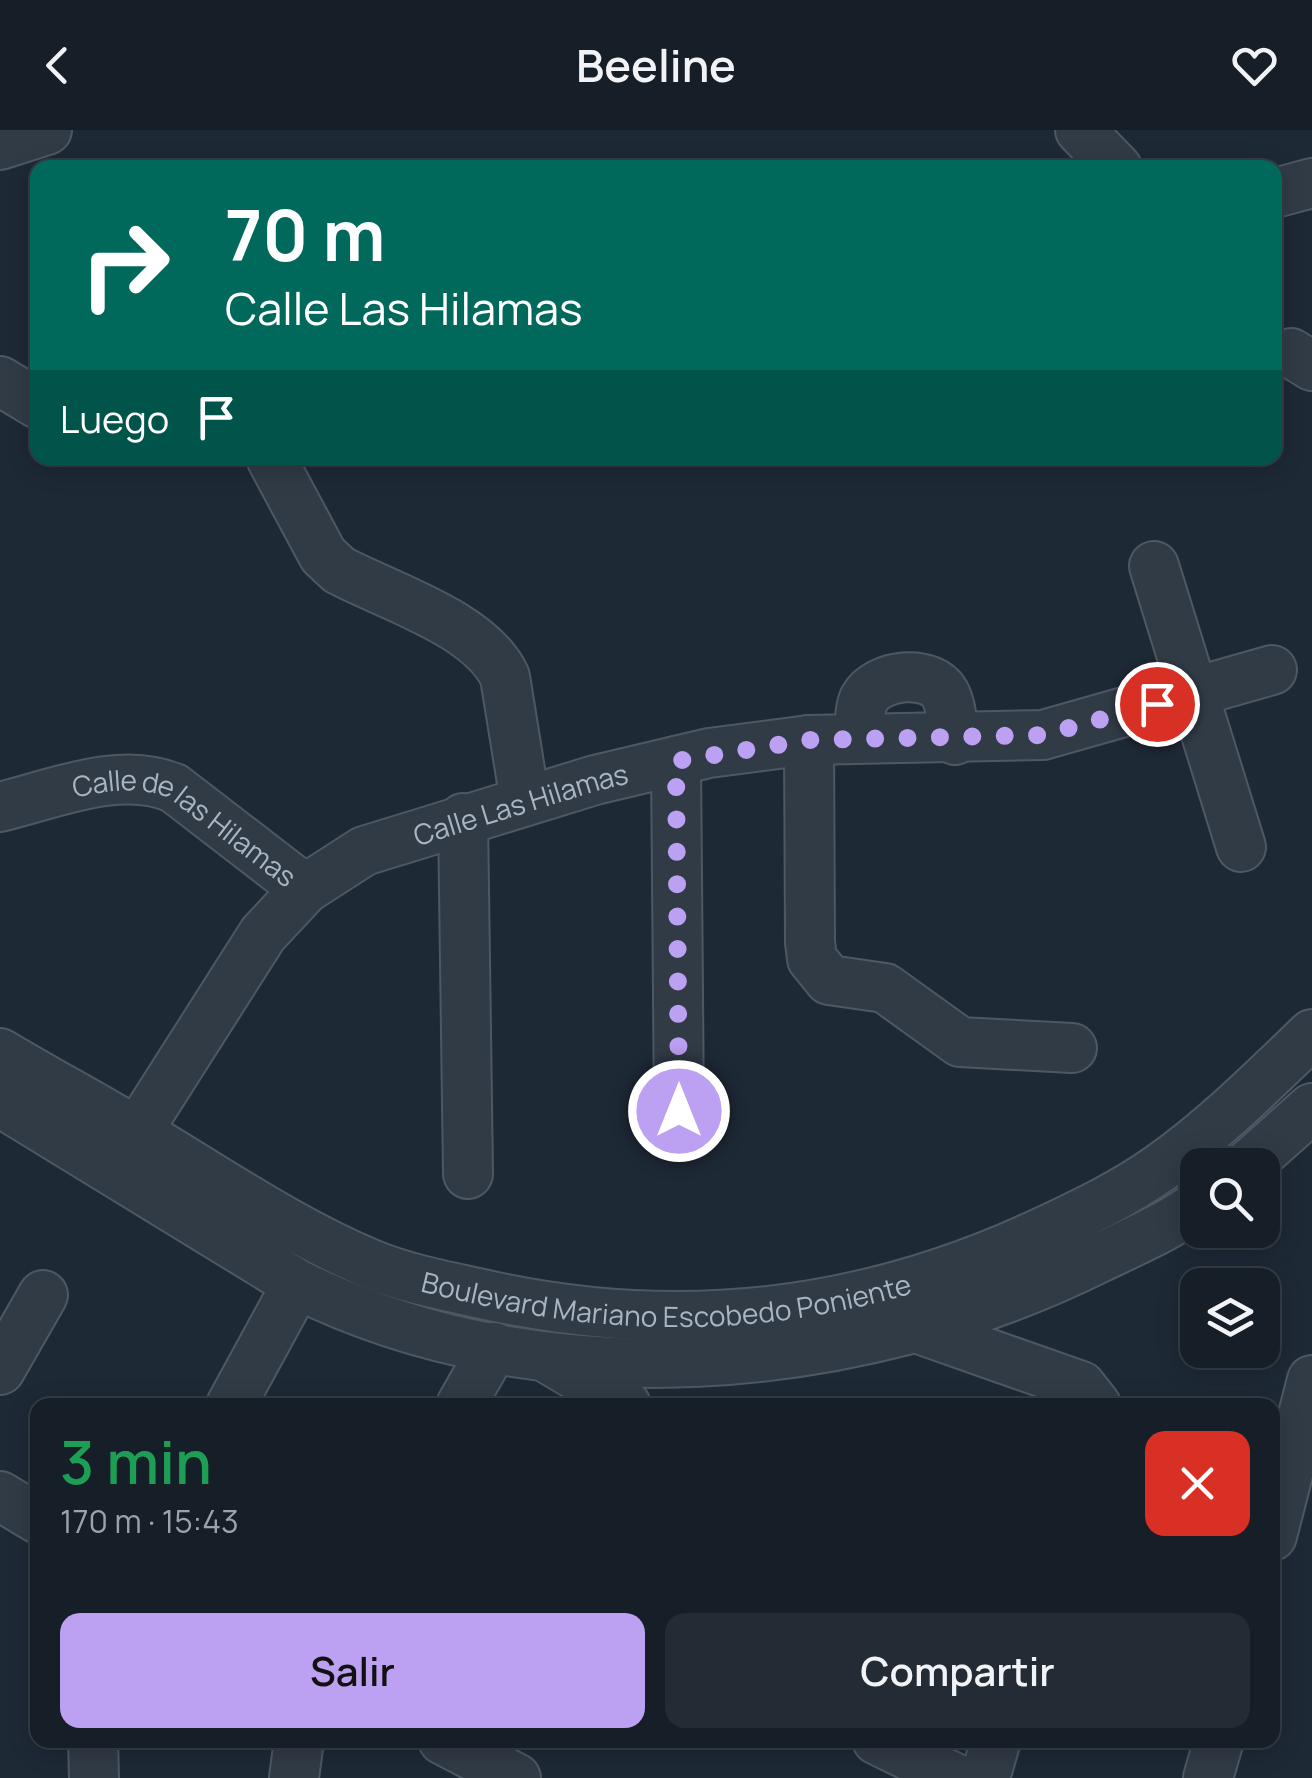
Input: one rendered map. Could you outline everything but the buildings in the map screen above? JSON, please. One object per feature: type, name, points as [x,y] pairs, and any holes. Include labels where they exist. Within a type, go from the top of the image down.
[{"type":"street","points":[[0,145],[47,130]]},
{"type":"street","points":[[1080,130],[1110,160]]},
{"type":"street","points":[[1282,191],[1312,183]]},
{"type":"street","points":[[0,381],[30,399]]},
{"type":"street","points":[[276,465],[322,555],[339,570],[475,638],[497,660],[505,677],[525,801]]},
{"type":"street","points":[[1154,566],[1241,847]]},
{"type":"street","name":"Calle Las Hilamas","points":[[137,1132],[262,934],[305,889],[364,851],[463,818],[676,761],[809,740],[954,740],[1043,735],[1272,670]]},
{"type":"street","points":[[809,740],[810,942],[819,971],[829,980],[885,988],[960,1042],[1072,1048]]},
{"type":"street","points":[[676,761],[679,1111]]},
{"type":"street","name":"Calle de las Hilamas","points":[[0,807],[107,782],[154,780],[174,788],[305,889]]},
{"type":"street","points":[[463,818],[468,1174]]},
{"type":"street","name":"Boulevard Mariano Escobedo Poniente","points":[[2,1070],[137,1132],[278,1218],[377,1266],[540,1307],[614,1316],[764,1315],[835,1303],[982,1260],[1091,1209],[1157,1170],[1228,1115],[1312,1034]]},
{"type":"street","name":"Boulevard Mariano Escobedo Poniente","points":[[2,1070],[296,1284],[394,1325],[544,1356],[738,1360],[799,1354],[919,1329],[1055,1280],[1180,1214]]},
{"type":"street","points":[[1267,1148],[1312,1108]]},
{"type":"street","points":[[235,1398],[296,1284]]},
{"type":"street","points":[[4,1354],[44,1295]]},
{"type":"street","points":[[919,1329],[1081,1386],[1090,1398]]},
{"type":"street","points":[[465,1398],[494,1347]]},
{"type":"street","points":[[544,1356],[614,1398]]},
{"type":"street","points":[[1280,1505],[1312,1380]]},
{"type":"street","points":[[0,1496],[30,1514]]},
{"type":"street","points":[[93,1748],[94,1778]]},
{"type":"street","points":[[294,1778],[298,1748]]},
{"type":"street","points":[[458,1748],[516,1778]]},
{"type":"street","points":[[893,1748],[955,1778]]},
{"type":"street","points":[[985,1778],[994,1748]]},
{"type":"street","points":[[1208,1778],[1216,1748]]},
{"type":"route","points":[[679,1111],[676,761],[809,740],[1003,739],[1043,735],[1157,704]]}]
